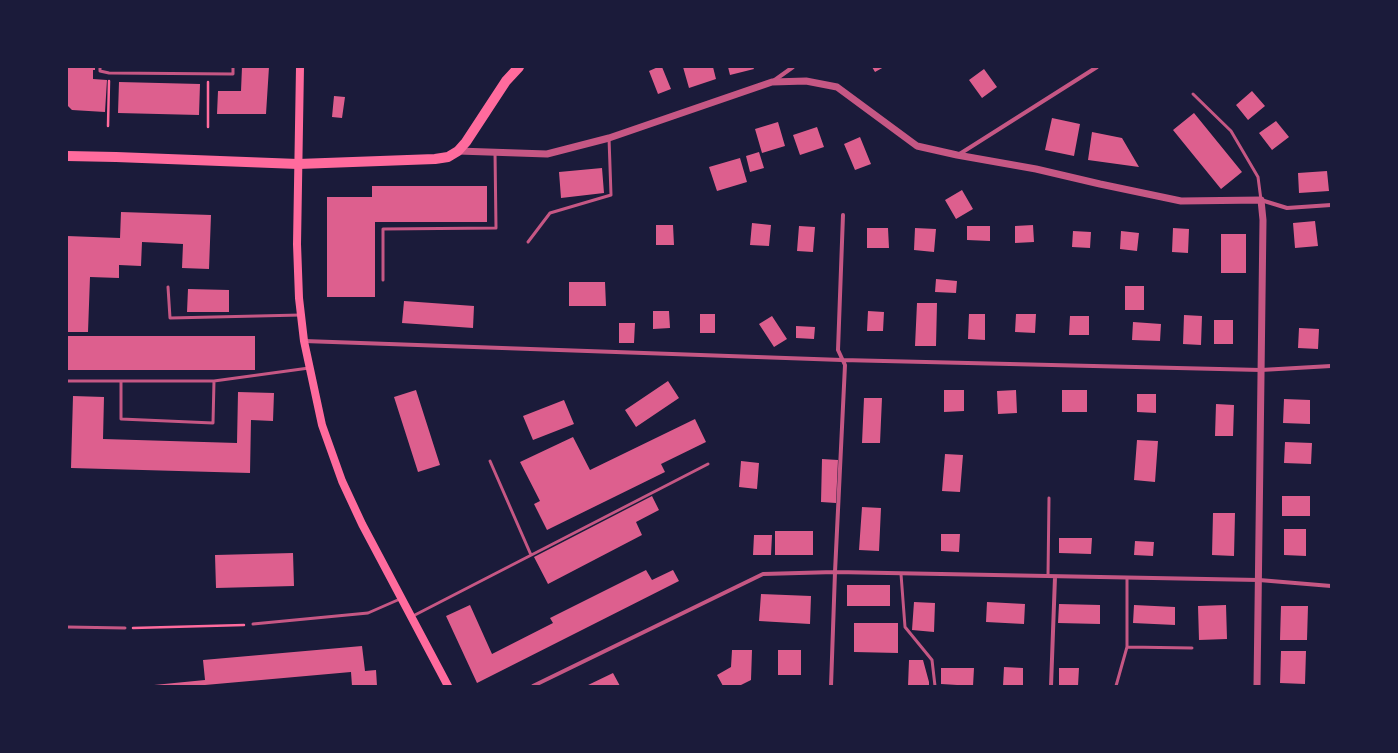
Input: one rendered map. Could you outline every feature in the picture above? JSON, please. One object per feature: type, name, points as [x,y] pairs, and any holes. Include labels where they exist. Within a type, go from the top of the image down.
[{"type":"main road","points":[[300,67],[297,244],[301,315],[309,368],[322,424],[342,481],[362,524],[448,686]]},
{"type":"main road","points":[[67,156],[298,164],[435,159],[448,157],[458,151],[466,142],[506,81],[519,67]]},
{"type":"street","points":[[772,82],[792,67]]},
{"type":"street","points":[[957,155],[1097,67]]},
{"type":"street","points":[[458,151],[547,154],[609,138],[772,82],[806,81],[837,87],[918,146],[957,155],[1036,169],[1181,201],[1261,200],[1287,208],[1331,205]]},
{"type":"street","points":[[1257,686],[1263,220],[1261,200]]},
{"type":"street","points":[[831,686],[845,365],[838,350],[843,215]]},
{"type":"street","points":[[304,341],[842,360],[1261,370],[1331,366]]},
{"type":"street","points":[[533,686],[763,574],[835,572],[1259,580],[1331,586]]},
{"type":"street","points":[[1051,686],[1055,577]]},
{"type":"lane","points":[[100,67],[100,71],[110,73],[208,74],[233,74],[233,67]]},
{"type":"lane","points":[[1193,94],[1231,131],[1258,177],[1261,200]]},
{"type":"lane","points":[[528,242],[550,213],[611,195],[609,138]]},
{"type":"lane","points":[[383,280],[383,228],[496,228],[495,152]]},
{"type":"lane","points":[[168,287],[170,318],[301,315]]},
{"type":"lane","points":[[67,381],[214,380],[309,368]]},
{"type":"lane","points":[[121,381],[121,419],[213,423],[214,380]]},
{"type":"lane","points":[[490,461],[531,555]]},
{"type":"lane","points":[[411,617],[708,464]]},
{"type":"lane","points":[[1048,576],[1049,498]]},
{"type":"lane","points":[[901,574],[905,627],[932,660],[935,686]]},
{"type":"lane","points":[[1116,686],[1126,647],[1127,578]]},
{"type":"lane","points":[[253,624],[368,613],[402,599]]},
{"type":"lane","points":[[67,627],[125,628]]},
{"type":"lane","points":[[1126,647],[1192,648]]},
{"type":"path","points":[[108,126],[110,73]]},
{"type":"path","points":[[208,74],[208,127]]},
{"type":"path","points":[[125,628],[253,624]]},
{"type":"building","points":[[67,67],[95,67],[95,70],[93,70],[93,79],[107,80],[105,112],[72,110],[67,105]]},
{"type":"building","points":[[242,67],[269,67],[266,114],[217,114],[218,91],[241,91]]},
{"type":"building","points":[[662,67],[671,89],[658,94],[649,71]]},
{"type":"building","points":[[683,67],[713,67],[716,79],[689,88]]},
{"type":"building","points":[[728,67],[753,67],[754,69],[730,75]]},
{"type":"building","points":[[872,67],[884,67],[875,72]]},
{"type":"building","points":[[984,69],[997,87],[982,98],[969,80]]},
{"type":"building","points":[[119,82],[200,84],[199,115],[118,113]]},
{"type":"building","points":[[1252,91],[1265,106],[1248,120],[1236,105]]},
{"type":"building","points":[[334,96],[345,97],[342,118],[332,117]]},
{"type":"building","points":[[1194,113],[1242,172],[1221,189],[1173,130]]},
{"type":"building","points":[[1052,118],[1080,124],[1074,156],[1045,150]]},
{"type":"building","points":[[1276,121],[1289,137],[1272,150],[1259,133]]},
{"type":"building","points":[[778,122],[785,146],[762,153],[755,129]]},
{"type":"building","points":[[817,127],[824,147],[800,155],[793,135]]},
{"type":"building","points":[[1092,132],[1122,138],[1139,167],[1088,160]]},
{"type":"building","points":[[860,137],[871,164],[855,170],[844,144]]},
{"type":"building","points":[[759,152],[764,168],[750,172],[746,156]]},
{"type":"building","points":[[740,158],[747,182],[717,191],[709,167]]},
{"type":"building","points":[[602,168],[604,193],[561,198],[559,172]]},
{"type":"building","points":[[1327,171],[1329,191],[1299,193],[1298,173]]},
{"type":"building","points":[[372,186],[487,186],[487,222],[375,222],[375,297],[327,297],[327,197],[372,197]]},
{"type":"building","points":[[962,190],[973,209],[956,219],[945,200]]},
{"type":"building","points":[[121,212],[211,215],[209,269],[182,268],[183,244],[142,242],[141,266],[119,265],[119,278],[90,277],[88,332],[67,332],[67,236],[120,238]]},
{"type":"building","points":[[1315,221],[1318,246],[1295,248],[1293,223]]},
{"type":"building","points":[[752,223],[771,225],[769,246],[750,245]]},
{"type":"building","points":[[656,225],[673,225],[674,245],[656,245]]},
{"type":"building","points":[[1033,225],[1034,242],[1015,243],[1015,226]]},
{"type":"building","points":[[799,226],[815,227],[813,252],[797,251]]},
{"type":"building","points":[[967,226],[990,226],[990,241],[967,240]]},
{"type":"building","points":[[867,228],[888,228],[889,248],[867,248]]},
{"type":"building","points":[[915,228],[936,229],[934,252],[914,250]]},
{"type":"building","points":[[1173,228],[1189,229],[1188,253],[1172,252]]},
{"type":"building","points":[[1073,231],[1091,232],[1090,248],[1072,247]]},
{"type":"building","points":[[1121,231],[1139,233],[1137,251],[1120,249]]},
{"type":"building","points":[[1221,234],[1246,234],[1246,273],[1221,273]]},
{"type":"building","points":[[936,279],[957,281],[956,293],[935,292]]},
{"type":"building","points":[[569,282],[605,282],[606,306],[569,306]]},
{"type":"building","points":[[1125,286],[1144,286],[1144,310],[1125,310]]},
{"type":"building","points":[[188,289],[229,290],[229,312],[187,312]]},
{"type":"building","points":[[404,301],[474,306],[473,328],[402,323]]},
{"type":"building","points":[[917,303],[937,303],[936,346],[915,346]]},
{"type":"building","points":[[653,311],[669,311],[670,328],[653,329]]},
{"type":"building","points":[[868,311],[884,312],[883,331],[867,331]]},
{"type":"building","points":[[700,314],[715,314],[715,333],[700,333]]},
{"type":"building","points":[[969,314],[985,314],[985,340],[968,339]]},
{"type":"building","points":[[1016,314],[1036,314],[1035,333],[1015,332]]},
{"type":"building","points":[[1184,315],[1202,316],[1201,345],[1183,344]]},
{"type":"building","points":[[772,316],[787,339],[774,347],[759,324]]},
{"type":"building","points":[[1070,316],[1089,316],[1089,335],[1069,335]]},
{"type":"building","points":[[1214,320],[1233,320],[1233,344],[1214,344]]},
{"type":"building","points":[[1133,322],[1161,324],[1160,341],[1132,340]]},
{"type":"building","points":[[619,323],[635,323],[634,343],[619,343]]},
{"type":"building","points":[[796,326],[815,327],[814,339],[796,338]]},
{"type":"building","points":[[1299,328],[1319,329],[1318,349],[1298,348]]},
{"type":"building","points":[[67,336],[255,336],[255,370],[67,370]]},
{"type":"building","points":[[668,381],[679,398],[636,427],[625,410]]},
{"type":"building","points":[[416,390],[440,465],[418,472],[394,397]]},
{"type":"building","points":[[944,390],[964,390],[964,411],[944,412]]},
{"type":"building","points":[[1016,390],[1017,413],[998,414],[997,391]]},
{"type":"building","points":[[1062,390],[1087,390],[1087,412],[1062,412]]},
{"type":"building","points":[[238,392],[274,393],[273,421],[251,420],[250,473],[71,468],[73,396],[104,397],[103,439],[237,443]]},
{"type":"building","points":[[1137,394],[1156,394],[1156,413],[1137,412]]},
{"type":"building","points":[[864,398],[882,398],[880,443],[862,443]]},
{"type":"building","points":[[1284,399],[1310,400],[1310,424],[1283,423]]},
{"type":"building","points":[[564,400],[574,424],[533,440],[523,416]]},
{"type":"building","points":[[1216,404],[1234,405],[1233,436],[1215,436]]},
{"type":"building","points":[[695,419],[706,442],[661,464],[665,472],[547,530],[534,504],[540,501],[520,462],[573,437],[590,470]]},
{"type":"building","points":[[1137,440],[1158,441],[1155,482],[1134,480]]},
{"type":"building","points":[[1285,442],[1312,443],[1311,464],[1284,463]]},
{"type":"building","points":[[945,454],[963,455],[960,492],[942,491]]},
{"type":"building","points":[[822,459],[838,460],[836,503],[821,502]]},
{"type":"building","points":[[741,461],[759,463],[757,489],[739,487]]},
{"type":"building","points":[[652,496],[659,510],[636,522],[642,535],[548,584],[534,557]]},
{"type":"building","points":[[1282,496],[1310,496],[1310,516],[1282,516]]},
{"type":"building","points":[[862,507],[881,508],[879,551],[859,550]]},
{"type":"building","points":[[1213,513],[1235,513],[1234,556],[1212,555]]},
{"type":"building","points":[[1284,529],[1306,529],[1306,556],[1284,555]]},
{"type":"building","points":[[775,531],[813,531],[813,555],[775,555]]},
{"type":"building","points":[[941,534],[960,534],[959,552],[941,551]]},
{"type":"building","points":[[754,535],[772,535],[771,555],[753,555]]},
{"type":"building","points":[[1059,538],[1092,538],[1091,554],[1059,553]]},
{"type":"building","points":[[1135,541],[1154,542],[1153,556],[1134,555]]},
{"type":"building","points":[[293,553],[294,586],[216,588],[215,555]]},
{"type":"building","points":[[646,570],[652,580],[673,570],[679,581],[477,683],[446,616],[470,605],[492,654],[553,623],[550,618]]},
{"type":"building","points":[[847,585],[890,585],[890,606],[847,606]]},
{"type":"building","points":[[761,594],[811,596],[810,624],[759,621]]},
{"type":"building","points":[[914,602],[935,603],[934,632],[912,630]]},
{"type":"building","points":[[987,602],[1025,604],[1024,624],[986,622]]},
{"type":"building","points":[[1059,604],[1100,605],[1100,624],[1058,623]]},
{"type":"building","points":[[1134,605],[1175,607],[1175,625],[1133,623]]},
{"type":"building","points":[[1226,605],[1227,639],[1199,640],[1198,606]]},
{"type":"building","points":[[1281,606],[1308,606],[1307,640],[1280,640]]},
{"type":"building","points":[[854,623],[898,623],[898,653],[854,652]]},
{"type":"building","points":[[362,646],[365,671],[376,670],[377,686],[352,686],[351,672],[205,686],[154,686],[205,680],[203,660]]},
{"type":"building","points":[[732,650],[752,650],[751,680],[739,686],[723,686],[717,675],[731,667]]},
{"type":"building","points":[[778,650],[801,650],[801,675],[778,675]]},
{"type":"building","points":[[1281,651],[1306,651],[1305,684],[1280,683]]},
{"type":"building","points":[[909,660],[923,660],[929,686],[908,686]]},
{"type":"building","points":[[1004,667],[1023,668],[1023,686],[1003,686]]},
{"type":"building","points":[[941,668],[974,668],[973,686],[941,684]]},
{"type":"building","points":[[1059,668],[1079,668],[1078,686],[1059,686]]},
{"type":"building","points":[[613,673],[620,686],[586,686]]}]
